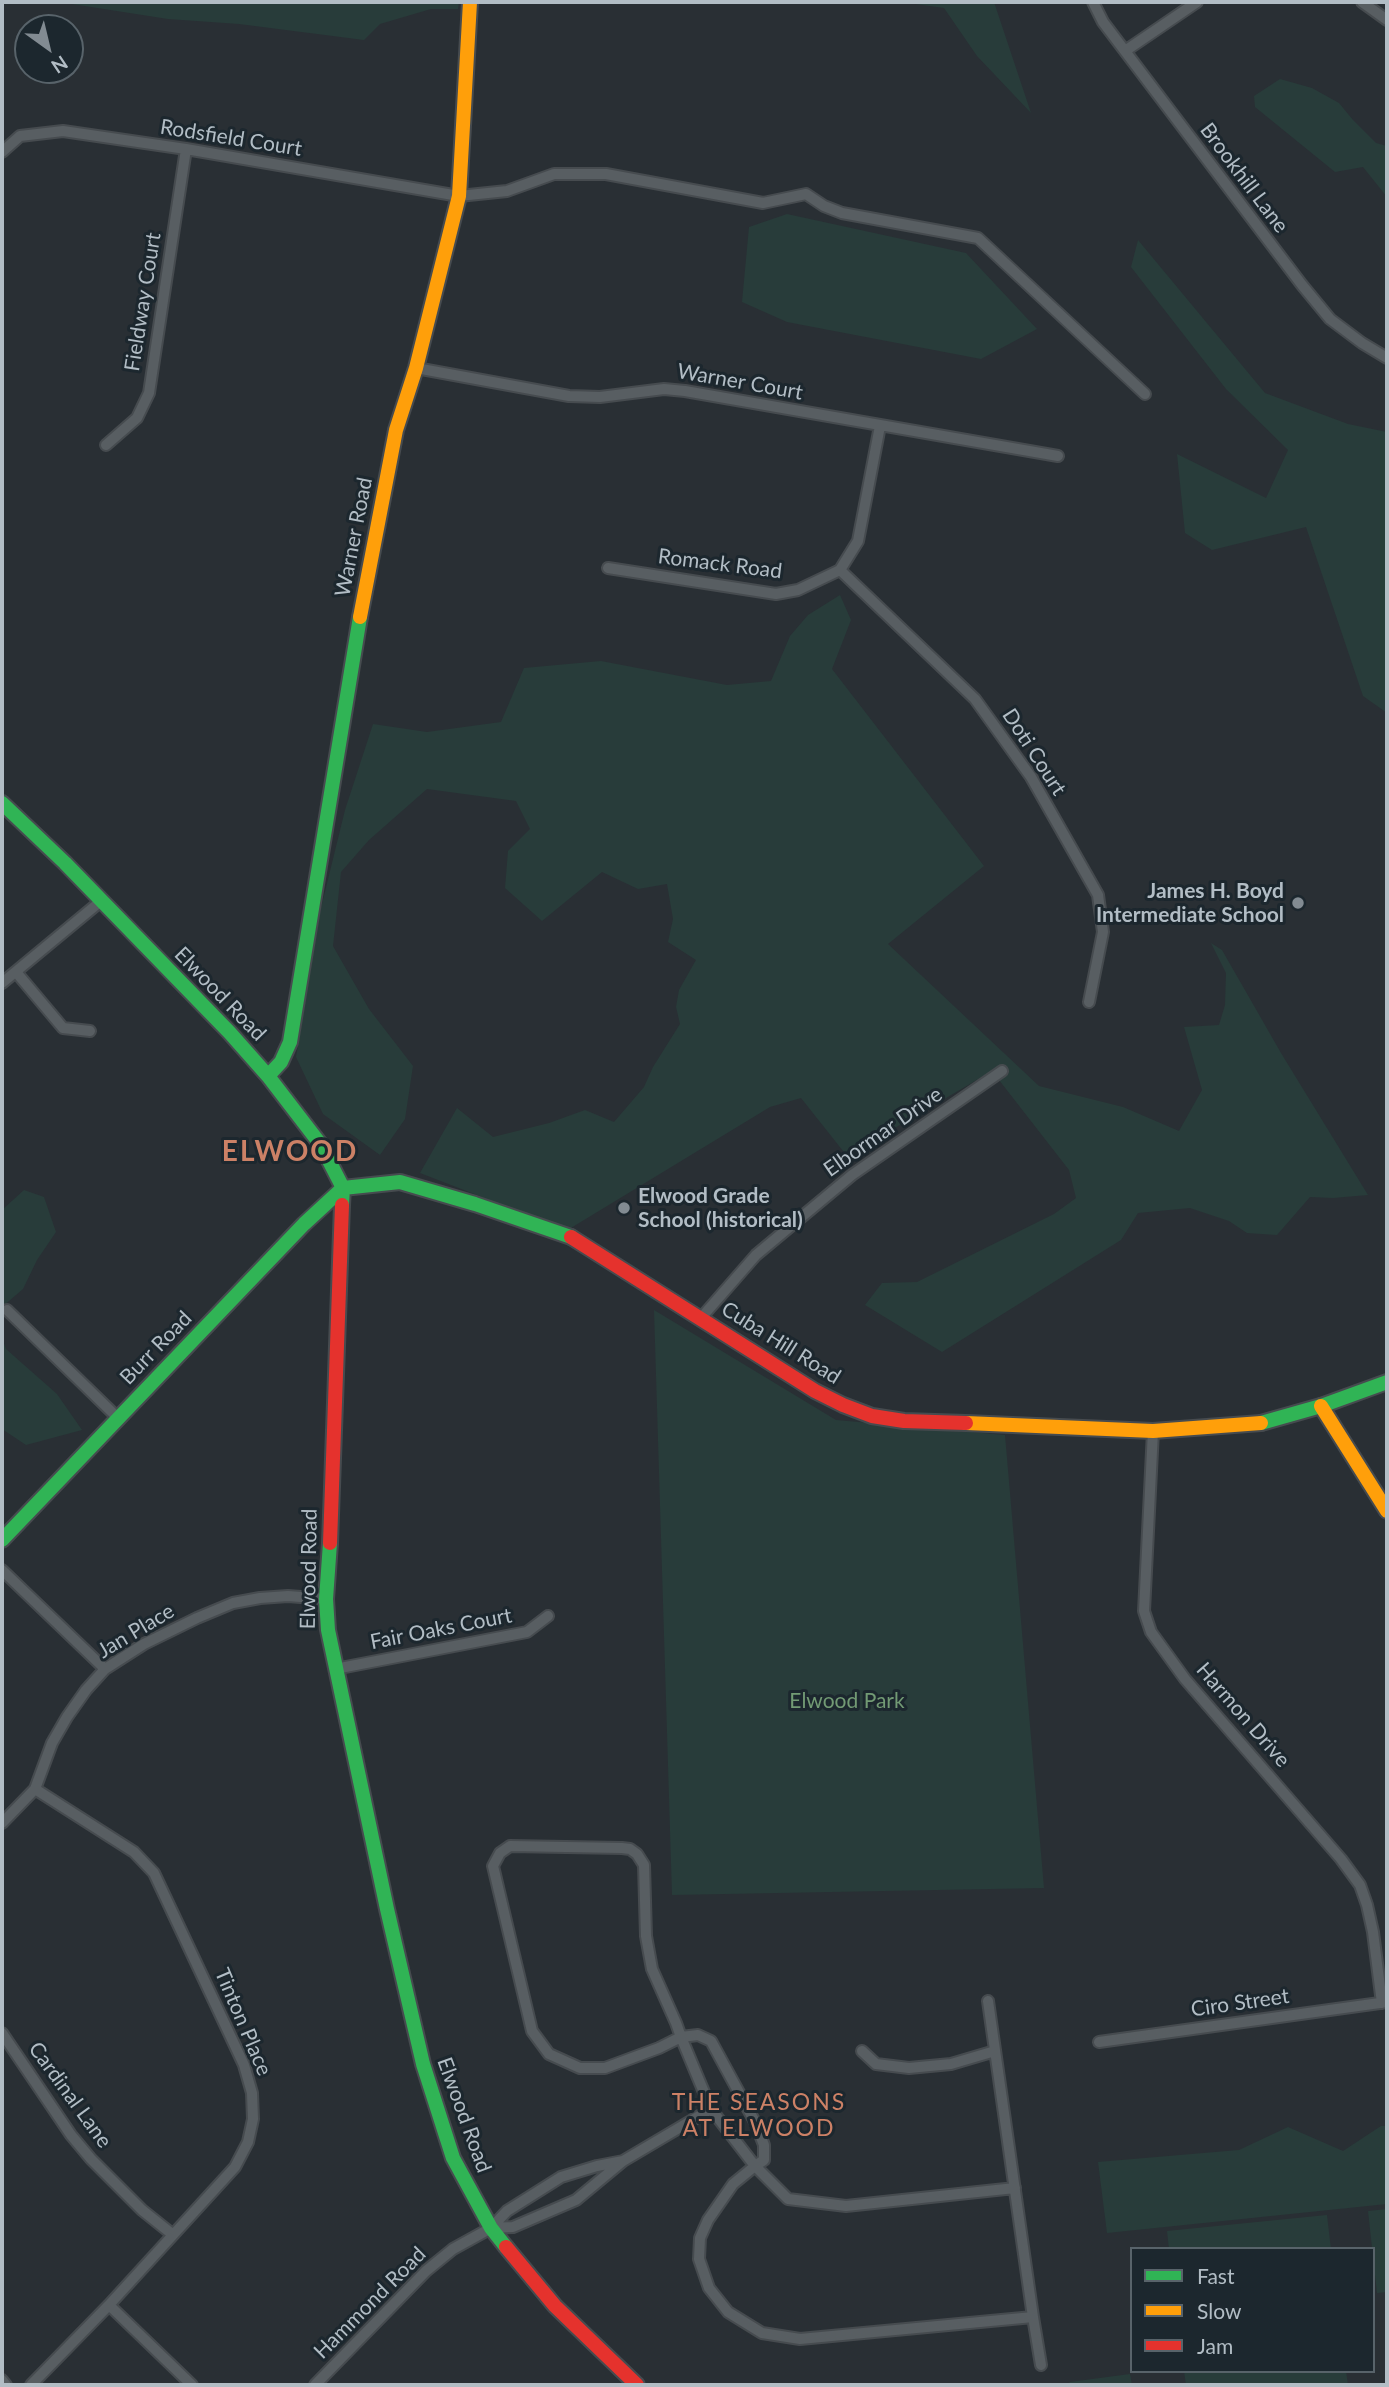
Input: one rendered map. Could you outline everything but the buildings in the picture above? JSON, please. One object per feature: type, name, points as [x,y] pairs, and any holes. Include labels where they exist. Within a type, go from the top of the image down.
[{"type":"main road","name":"Warner Road","points":[[268,1076],[281,1062],[290,1042],[342,719],[380,506],[396,430],[416,368],[460,196],[470,2]]},
{"type":"main road","name":"Elwood Road","points":[[2,803],[65,863],[230,1033],[268,1076],[321,1145],[343,1188],[329,1578],[326,1599],[328,1630],[423,2064],[453,2158],[491,2228],[555,2306],[637,2385]]},
{"type":"main road","name":"Cuba Hill Road","points":[[343,1188],[400,1182],[572,1237],[815,1391],[872,1416],[904,1421],[1153,1431],[1263,1423],[1387,1382]]},
{"type":"main road","name":"Burr Road","points":[[2,1540],[304,1224],[343,1188]]},
{"type":"main road","points":[[1321,1406],[1387,1511]]},
{"type":"street","name":"Brookhill Lane","points":[[1093,2],[1103,22],[1302,285],[1330,318],[1387,358]]},
{"type":"street","points":[[1125,51],[1197,2]]},
{"type":"street","points":[[1362,2],[1387,20]]},
{"type":"street","name":"Rodsfield Court","points":[[2,152],[20,136],[63,131],[186,149],[460,196],[506,191],[554,174],[606,174],[763,203],[806,194],[824,206],[842,213],[978,238],[1144,394]]},
{"type":"street","name":"Fieldway Court","points":[[106,445],[137,418],[149,393],[186,149]]},
{"type":"street","name":"Warner Court","points":[[416,368],[569,396],[600,397],[664,389],[685,391],[1058,456]]},
{"type":"street","points":[[840,570],[858,541],[880,426]]},
{"type":"street","name":"Romack Road","points":[[608,568],[776,594],[798,590],[840,570]]},
{"type":"street","name":"Doti Court","points":[[840,570],[975,699],[1031,777],[1098,895],[1103,932],[1089,1002]]},
{"type":"street","points":[[2,983],[101,901]]},
{"type":"street","points":[[16,972],[64,1028],[90,1031]]},
{"type":"street","name":"Elbormar Drive","points":[[701,1318],[756,1255],[852,1175],[1002,1071]]},
{"type":"street","points":[[7,1310],[118,1418]]},
{"type":"street","name":"Harmon Drive","points":[[1153,1431],[1144,1611],[1151,1632],[1185,1679],[1341,1859],[1360,1885],[1373,1932],[1385,2002]]},
{"type":"street","points":[[2,1570],[105,1669]]},
{"type":"street","name":"Jan Place","points":[[2,1824],[35,1788],[52,1743],[67,1717],[105,1669],[144,1644],[233,1603],[288,1596],[326,1599]]},
{"type":"street","name":"Fair Oaks Court","points":[[335,1669],[527,1632],[548,1616]]},
{"type":"street","name":"Tinton Place","points":[[31,2385],[109,2305],[235,2167],[248,2142],[254,2119],[252,2092],[244,2064],[154,1873],[135,1852],[35,1788]]},
{"type":"street","points":[[1015,2188],[846,2206],[788,2199],[755,2166],[712,2109],[681,2037],[652,1969],[646,1936],[644,1865],[637,1854],[622,1848],[537,1845],[510,1846],[500,1853],[493,1866],[532,2031],[549,2054],[580,2068],[605,2068],[681,2037],[698,2035],[711,2041],[755,2122],[764,2145],[764,2160],[755,2166],[733,2184],[699,2238],[699,2259],[709,2288],[728,2312],[762,2333],[800,2339],[1033,2317]]},
{"type":"street","points":[[988,2001],[1041,2365]]},
{"type":"street","name":"Ciro Street","points":[[1098,2042],[1385,2002]]},
{"type":"street","name":"Cardinal Lane","points":[[2,2033],[71,2135],[91,2159],[142,2210],[172,2234]]},
{"type":"street","points":[[862,2051],[876,2064],[909,2068],[951,2064],[995,2051]]},
{"type":"street","points":[[491,2228],[513,2227],[576,2200],[623,2161],[712,2109]]},
{"type":"street","points":[[491,2228],[507,2211],[561,2177],[623,2161]]},
{"type":"street","name":"Hammond Road","points":[[315,2385],[426,2271],[453,2249],[491,2228]]},
{"type":"street","points":[[109,2305],[192,2385]]},
{"type":"street","points":[[2,2379],[6,2385]]},
{"type":"green space","points":[[59,2],[459,2],[458,9],[431,9],[380,24],[364,40],[239,24],[168,19]]},
{"type":"green space","points":[[901,2],[994,2],[1031,113],[977,56],[944,8]]},
{"type":"green space","points":[[1280,79],[1312,88],[1339,103],[1376,143],[1387,146],[1387,197],[1363,167],[1335,172],[1255,107],[1254,96]]},
{"type":"green space","points":[[787,214],[966,253],[1037,329],[981,359],[787,322],[742,302],[749,227]]},
{"type":"green space","points":[[1138,240],[1265,393],[1348,424],[1387,432],[1387,713],[1363,696],[1306,527],[1212,550],[1185,533],[1177,454],[1266,498],[1288,450],[1226,389],[1131,267]]},
{"type":"green space","points":[[840,595],[851,620],[832,669],[984,866],[888,944],[1039,1086],[1123,1107],[1179,1131],[1202,1090],[1184,1027],[1219,1025],[1225,1005],[1226,973],[1211,943],[1222,950],[1368,1195],[1310,1197],[1277,1235],[1247,1233],[1229,1221],[1190,1208],[1138,1213],[1121,1240],[942,1352],[865,1305],[882,1283],[917,1282],[1054,1214],[1076,1198],[1069,1170],[992,1071],[847,1156],[801,1098],[770,1107],[561,1234],[482,1197],[420,1173],[457,1108],[493,1137],[549,1123],[585,1110],[614,1122],[644,1087],[653,1067],[680,1024],[676,1007],[679,990],[696,960],[668,942],[673,919],[667,884],[638,889],[602,872],[542,921],[505,888],[508,851],[530,829],[516,801],[427,789],[369,840],[341,872],[333,946],[369,1009],[413,1066],[405,1119],[380,1155],[323,1114],[296,1057],[320,912],[345,810],[373,724],[427,732],[501,722],[524,668],[601,661],[727,685],[771,681],[790,636],[808,615]]},
{"type":"green space","points":[[24,1190],[44,1197],[56,1232],[37,1260],[23,1289],[2,1307],[2,1210]]},
{"type":"green space","name":"Elwood Park","points":[[654,1310],[836,1420],[1005,1435],[1044,1888],[672,1895]]},
{"type":"green space","points":[[2,1338],[6,1349],[57,1394],[82,1430],[26,1445],[2,1429]]},
{"type":"green space","points":[[1381,2126],[1387,2126],[1387,2204],[1107,2233],[1098,2162],[1239,2150],[1288,2127],[1343,2151]]},
{"type":"green space","points":[[1387,2209],[1387,2292],[1377,2293],[1375,2247],[1372,2247],[1368,2211]]},
{"type":"green space","points":[[1327,2215],[1331,2247],[1169,2247],[1167,2231]]},
{"type":"green space","points":[[1184,2373],[1346,2373],[1348,2385],[1186,2385]]},
{"type":"green space","points":[[1130,2374],[1132,2385],[1067,2385],[1070,2382]]},
{"type":"traffic: fast","points":[[268,1076],[281,1062],[290,1042],[360,617]]},
{"type":"traffic: fast","points":[[2,803],[65,863],[230,1033],[268,1076],[321,1145],[343,1188],[342,1205]]},
{"type":"traffic: fast","points":[[2,1540],[304,1224],[343,1188],[400,1182],[571,1237]]},
{"type":"traffic: fast","points":[[1261,1423],[1321,1406],[1387,1382]]},
{"type":"traffic: fast","points":[[330,1543],[326,1599],[328,1630],[423,2064],[453,2158],[491,2228],[506,2247]]},
{"type":"traffic: slow","points":[[360,617],[396,430],[416,368],[459,196],[470,2]]},
{"type":"traffic: slow","points":[[1321,1406],[1387,1511]]},
{"type":"traffic: slow","points":[[966,1423],[1153,1431],[1261,1423]]},
{"type":"traffic: jam","points":[[330,1543],[342,1205]]},
{"type":"traffic: jam","points":[[571,1237],[815,1391],[843,1405],[872,1416],[904,1421],[966,1423]]},
{"type":"traffic: jam","points":[[506,2247],[555,2306],[637,2385]]},
{"type":"place","name":"James H. Boyd Intermediate School","points":[[1298,903]]},
{"type":"place","name":"Elwood Grade School (historical)","points":[[624,1208]]},
{"type":"district","name":"ELWOOD","points":[[290,1152]]},
{"type":"district","name":"THE SEASONS AT ELWOOD","points":[[759,2116]]}]
